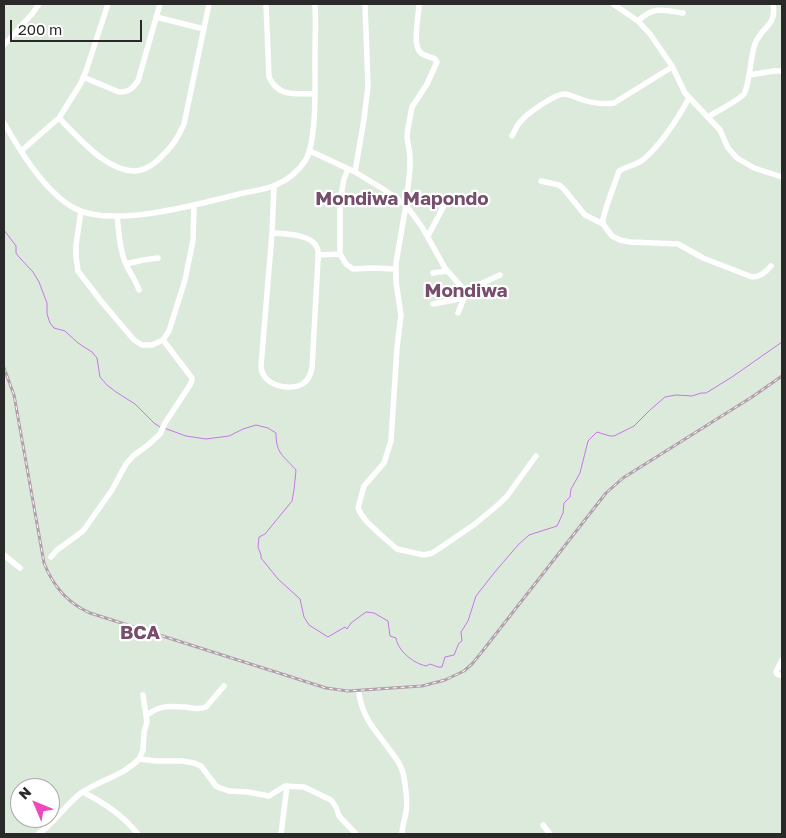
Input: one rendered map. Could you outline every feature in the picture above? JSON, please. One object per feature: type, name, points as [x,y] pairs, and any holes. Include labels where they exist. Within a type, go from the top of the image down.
[{"type":"street","points":[[4,45],[39,4]]},
{"type":"street","points":[[21,151],[60,118],[83,77],[108,4]]},
{"type":"street","points":[[83,77],[119,92],[131,90],[138,81],[160,4]]},
{"type":"street","points":[[60,118],[90,149],[107,162],[123,169],[135,171],[142,170],[154,163],[171,148],[184,124],[210,4]]},
{"type":"street","points":[[266,4],[269,77],[273,86],[285,93],[315,94]]},
{"type":"street","points":[[4,123],[36,173],[70,205],[81,211],[117,216],[142,214],[194,205],[274,186],[295,173],[306,160],[310,151],[315,94],[315,4]]},
{"type":"street","points":[[355,172],[368,86],[365,4]]},
{"type":"street","points":[[419,4],[416,30],[419,50],[421,54],[435,59],[437,62],[427,84],[410,110],[407,133],[410,160],[406,205],[395,269],[401,315],[391,441],[384,463],[362,491],[358,508],[375,530],[398,549],[424,555],[432,553],[475,524],[499,504],[536,456]]},
{"type":"street","points":[[613,4],[638,21],[650,34],[672,67],[689,98],[720,130],[728,148],[737,158],[754,168],[782,177]]},
{"type":"street","points":[[708,117],[744,94],[756,41],[773,19],[773,4]]},
{"type":"street","points":[[638,21],[646,14],[659,9],[683,12]]},
{"type":"street","points":[[156,17],[204,29]]},
{"type":"street","points":[[512,136],[522,120],[560,94],[607,104],[614,103],[672,67]]},
{"type":"street","points":[[749,75],[782,71]]},
{"type":"street","points":[[603,224],[604,214],[619,171],[644,159],[661,142],[689,98]]},
{"type":"street","points":[[4,130],[11,135]]},
{"type":"street","points":[[310,151],[355,172],[406,205],[428,236],[447,271],[465,295]]},
{"type":"street","points":[[348,169],[340,201],[340,254],[346,264],[353,269],[395,269]]},
{"type":"street","points":[[540,181],[563,188],[582,212],[603,224],[609,233],[616,238],[630,242],[678,244],[703,258],[721,264],[742,275],[752,277],[764,273],[771,266]]},
{"type":"street","points":[[272,233],[306,238],[315,244],[318,255],[312,368],[307,380],[302,384],[292,387],[270,381],[263,374],[261,366],[274,186]]},
{"type":"street","points":[[428,236],[448,198]]},
{"type":"street","points":[[81,211],[76,245],[76,264],[81,275],[117,321],[138,343],[152,346],[163,340],[169,331],[185,280],[193,240],[194,205]]},
{"type":"street","points":[[117,216],[120,249],[139,290]]},
{"type":"street","points":[[318,255],[340,254]]},
{"type":"street","points":[[126,264],[158,258]]},
{"type":"street","points":[[434,274],[447,271]]},
{"type":"street","points":[[433,304],[465,295],[478,285],[500,275]]},
{"type":"street","points":[[458,313],[465,295]]},
{"type":"street","points":[[51,557],[57,550],[83,531],[112,490],[129,460],[160,434],[192,380],[163,340]]},
{"type":"street","points":[[4,555],[20,568]]},
{"type":"street","points":[[782,660],[776,672],[782,676]]},
{"type":"street","points":[[146,716],[163,706],[196,709],[206,707],[224,686]]},
{"type":"street","points":[[359,694],[361,707],[368,722],[402,767],[407,810],[402,834]]},
{"type":"street","points":[[38,834],[47,828],[83,792],[122,773],[140,759],[147,724],[143,695]]},
{"type":"street","points":[[140,759],[194,763],[201,766],[216,786],[229,791],[269,796],[283,787],[304,787],[331,800],[339,816],[356,834]]},
{"type":"street","points":[[281,834],[287,786]]},
{"type":"street","points":[[83,792],[114,809],[138,834]]},
{"type":"street","points":[[542,825],[550,834]]},
{"type":"waterway","points":[[4,230],[16,246],[16,253],[33,272],[39,282],[47,303],[47,314],[50,323],[54,328],[65,331],[92,352],[97,358],[100,377],[107,385],[135,404],[160,427]]},
{"type":"waterway","points":[[164,428],[186,436],[206,439],[229,436],[256,425],[268,428],[276,433],[279,450],[296,470],[294,490],[292,501],[265,534],[259,537],[258,547],[261,558],[278,579],[300,599],[304,617],[309,625],[328,637],[345,627],[347,629],[351,623],[366,612],[374,613],[388,621],[390,636],[396,638],[397,643],[407,656],[426,666],[430,664],[442,667],[445,657],[454,655],[459,643],[462,641],[461,632],[468,621],[476,596],[494,573],[529,535],[557,526],[563,513],[564,503],[570,497],[571,489],[580,473],[588,441],[597,432],[614,436],[634,426],[665,397],[676,395],[692,396],[706,393],[782,342]]},
{"type":"railway","points":[[4,368],[14,395],[44,563],[56,586],[68,599],[90,613],[326,688],[348,691],[422,686],[445,680],[464,671],[481,653],[606,493],[623,478],[782,376]]},
{"type":"district","name":"Mondiwa Mapondo","points":[[402,199]]},
{"type":"district","name":"Mondiwa","points":[[466,291]]},
{"type":"district","name":"BCA","points":[[140,633]]}]
